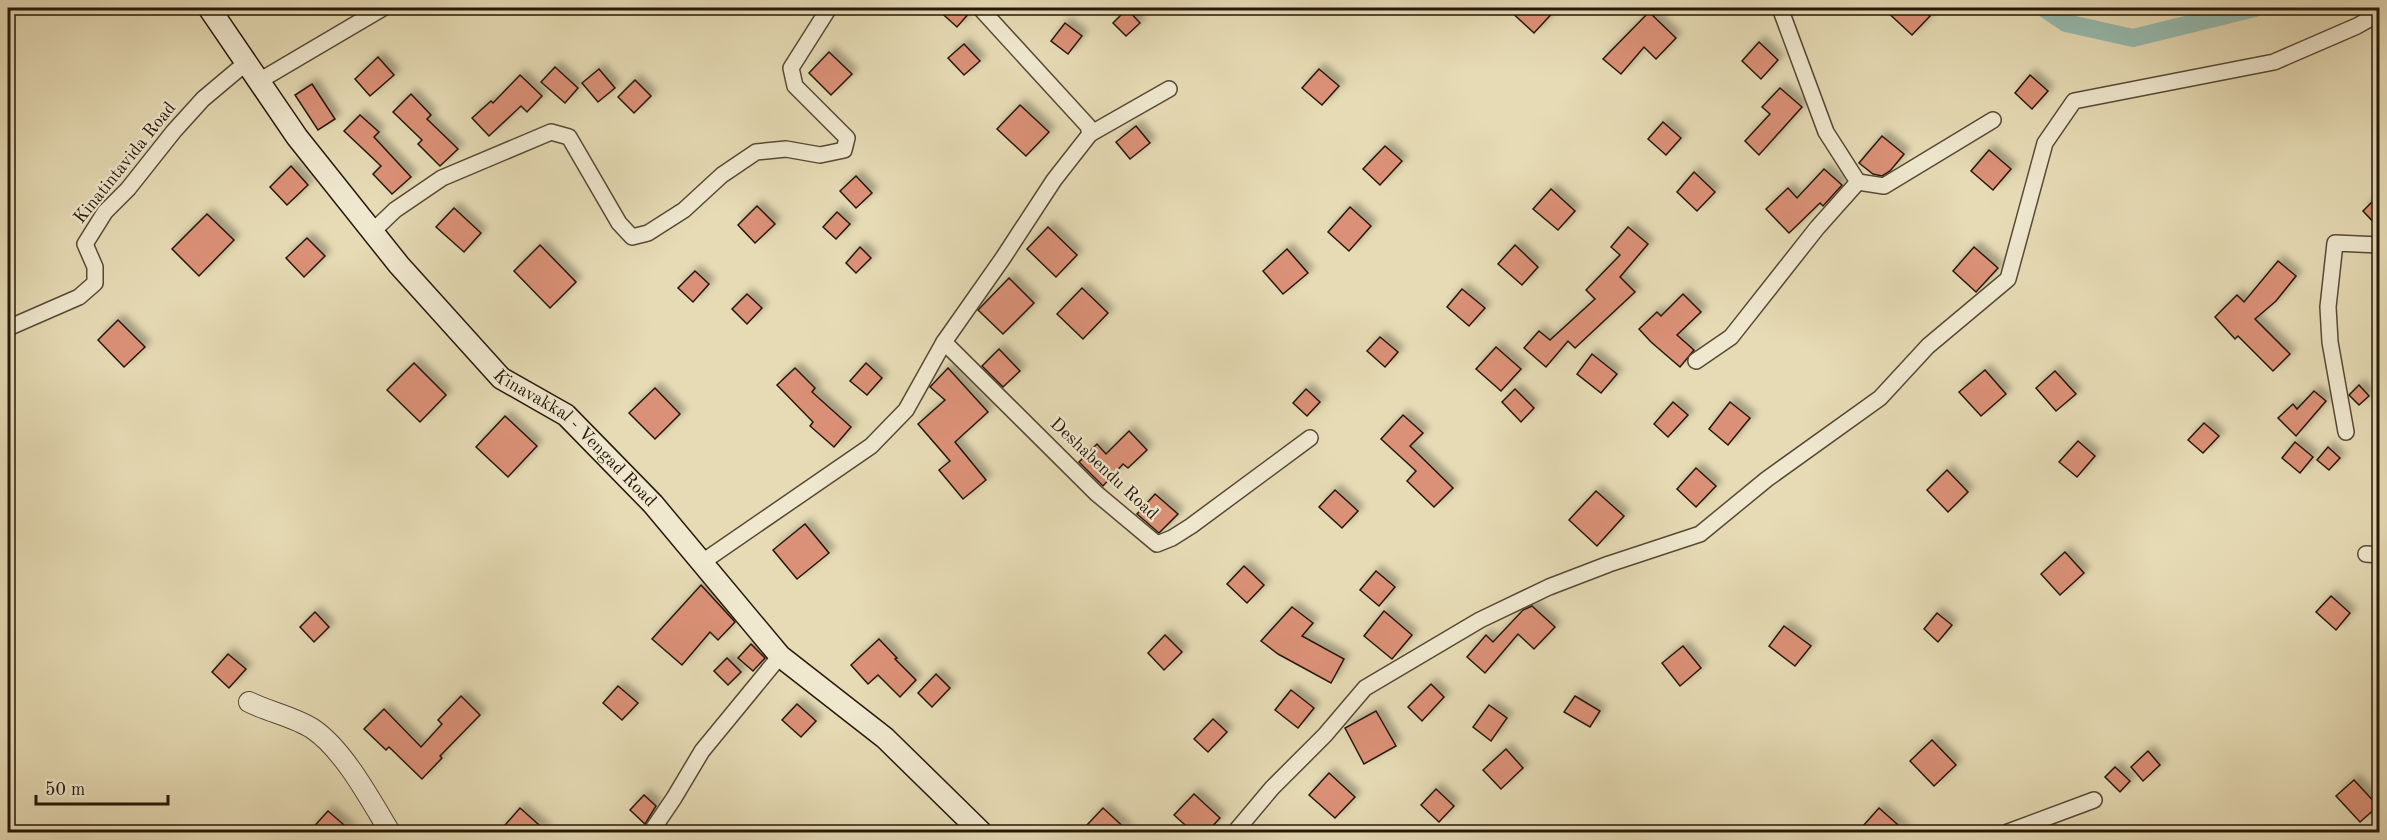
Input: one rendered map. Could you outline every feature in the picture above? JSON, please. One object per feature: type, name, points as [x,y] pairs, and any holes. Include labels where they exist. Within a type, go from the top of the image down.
[{"type":"main road","name":"Kinavakkal - Vengad Road","points":[[209,8],[297,137],[399,265],[501,378],[566,415],[653,504],[780,656],[885,738],[981,832]]},
{"type":"street","points":[[259,81],[383,8]]},
{"type":"street","points":[[372,232],[395,210],[442,178],[551,132],[569,137],[619,223],[632,237],[648,233],[684,210],[722,176],[756,152],[786,149],[820,155],[844,150],[847,138],[795,86],[791,68],[829,8]]},
{"type":"street","points":[[980,8],[1088,126],[1090,134]]},
{"type":"street","points":[[1780,8],[1826,132],[1858,182],[1884,186],[1993,120]]},
{"type":"street","points":[[1235,832],[1272,788],[1325,735],[1365,688],[1480,620],[1550,587],[1609,564],[1700,534],[1767,479],[1880,398],[1928,346],[2008,279],[2045,143],[2074,101],[2274,62],[2357,26],[2379,13]]},
{"type":"street","name":"Kinatintavida Road","points":[[8,328],[79,297],[94,283],[95,267],[85,244],[105,212],[128,189],[203,99],[247,62]]},
{"type":"street","points":[[700,563],[871,446],[906,410],[944,342],[1054,180],[1090,134],[1168,89]]},
{"type":"street","points":[[1696,361],[1731,338],[1817,228],[1858,182]]},
{"type":"street","points":[[2346,432],[2330,342],[2328,307],[2335,243],[2379,245]]},
{"type":"street","name":"Deshabendu Road","points":[[944,342],[1096,492],[1157,544],[1191,526],[1310,438]]},
{"type":"street","points":[[651,832],[702,751],[780,656]]},
{"type":"street","points":[[249,702],[312,729],[332,746],[364,790],[390,832]]},
{"type":"street","points":[[2008,832],[2094,800]]},
{"type":"building","points":[[936,8],[971,8],[971,11],[957,27]]},
{"type":"building","points":[[1507,8],[1557,8],[1534,33]]},
{"type":"building","points":[[1883,8],[1922,8],[1930,16],[1912,35]]},
{"type":"building","points":[[1127,9],[1140,23],[1126,36],[1113,23]]},
{"type":"building","points":[[1649,12],[1676,38],[1656,59],[1644,47],[1621,74],[1603,59]]},
{"type":"building","points":[[1065,23],[1082,36],[1068,54],[1051,41]]},
{"type":"building","points":[[1759,42],[1778,60],[1761,79],[1742,61]]},
{"type":"building","points":[[964,44],[980,61],[964,75],[948,58]]},
{"type":"building","points":[[829,52],[852,74],[831,95],[809,73]]},
{"type":"building","points":[[378,57],[394,75],[370,96],[355,79]]},
{"type":"building","points":[[555,67],[578,88],[565,103],[541,82]]},
{"type":"building","points":[[599,69],[615,88],[598,102],[582,83]]},
{"type":"building","points":[[1319,69],[1339,86],[1322,105],[1302,88]]},
{"type":"building","points":[[520,75],[542,96],[527,112],[521,106],[489,136],[472,118],[491,101],[493,103]]},
{"type":"building","points":[[2030,75],[2048,91],[2032,109],[2015,93]]},
{"type":"building","points":[[635,80],[651,96],[634,113],[618,97]]},
{"type":"building","points":[[312,84],[335,119],[318,130],[295,95]]},
{"type":"building","points":[[1780,88],[1802,107],[1759,155],[1745,141],[1770,114],[1762,107]]},
{"type":"building","points":[[411,94],[431,115],[427,119],[458,149],[440,166],[418,144],[422,140],[393,112]]},
{"type":"building","points":[[1020,105],[1049,132],[1026,156],[997,129]]},
{"type":"building","points":[[360,115],[379,132],[374,137],[411,177],[392,194],[373,174],[381,166],[344,131]]},
{"type":"building","points":[[1663,122],[1681,138],[1666,155],[1648,139]]},
{"type":"building","points":[[1136,126],[1150,143],[1130,159],[1116,142]]},
{"type":"building","points":[[1882,136],[1904,154],[1890,171],[1882,176],[1873,174],[1859,163]]},
{"type":"building","points":[[1385,146],[1402,161],[1380,185],[1363,169]]},
{"type":"building","points":[[1989,150],[2011,169],[1993,190],[1971,171]]},
{"type":"building","points":[[291,166],[308,185],[287,205],[270,187]]},
{"type":"building","points":[[1824,169],[1842,185],[1823,206],[1820,203],[1789,233],[1766,209],[1788,188],[1797,198]]},
{"type":"building","points":[[1694,172],[1715,192],[1697,211],[1677,192]]},
{"type":"building","points":[[856,176],[872,193],[856,208],[840,191]]},
{"type":"building","points":[[1551,189],[1575,211],[1558,230],[1533,209]]},
{"type":"building","points":[[2379,195],[2379,228],[2363,211]]},
{"type":"building","points":[[757,206],[775,224],[755,243],[738,225]]},
{"type":"building","points":[[1350,207],[1371,226],[1349,251],[1328,232]]},
{"type":"building","points":[[454,208],[481,233],[464,252],[436,227]]},
{"type":"building","points":[[837,212],[850,224],[836,239],[823,227]]},
{"type":"building","points":[[207,214],[234,240],[199,276],[172,249]]},
{"type":"building","points":[[1048,227],[1077,255],[1056,277],[1027,249]]},
{"type":"building","points":[[1628,227],[1648,244],[1620,277],[1635,292],[1575,348],[1568,341],[1546,367],[1524,348],[1539,331],[1550,340],[1595,299],[1586,290],[1620,255],[1611,247]]},
{"type":"building","points":[[307,238],[325,256],[304,277],[286,258]]},
{"type":"building","points":[[540,245],[576,282],[550,308],[514,271]]},
{"type":"building","points":[[1515,245],[1538,267],[1522,285],[1498,264]]},
{"type":"building","points":[[860,247],[871,258],[856,273],[846,263]]},
{"type":"building","points":[[1974,247],[1998,268],[1976,292],[1953,271]]},
{"type":"building","points":[[1287,249],[1308,273],[1283,294],[1263,271]]},
{"type":"building","points":[[2278,261],[2296,276],[2276,301],[2255,319],[2290,354],[2273,371],[2238,336],[2235,339],[2215,317],[2237,295],[2244,302]]},
{"type":"building","points":[[695,271],[709,284],[693,302],[678,288]]},
{"type":"building","points":[[1009,278],[1034,303],[1003,334],[978,310]]},
{"type":"building","points":[[1082,288],[1108,313],[1083,339],[1057,314]]},
{"type":"building","points":[[1462,289],[1485,308],[1469,326],[1447,307]]},
{"type":"building","points":[[747,294],[762,308],[747,324],[732,309]]},
{"type":"building","points":[[1683,294],[1701,312],[1677,335],[1694,350],[1680,367],[1639,329],[1657,312],[1661,316]]},
{"type":"building","points":[[118,320],[145,347],[124,367],[98,340]]},
{"type":"building","points":[[1380,337],[1398,352],[1385,367],[1367,351]]},
{"type":"building","points":[[1496,347],[1521,369],[1501,391],[1476,369]]},
{"type":"building","points":[[999,349],[1020,371],[1003,387],[982,366]]},
{"type":"building","points":[[1592,354],[1617,374],[1601,393],[1577,374]]},
{"type":"building","points":[[414,363],[446,395],[420,422],[387,390]]},
{"type":"building","points":[[866,363],[882,378],[867,395],[850,381]]},
{"type":"building","points":[[795,368],[815,388],[812,392],[851,427],[834,447],[810,426],[813,422],[777,385]]},
{"type":"building","points":[[948,368],[988,412],[955,442],[986,480],[963,499],[939,470],[950,461],[918,424],[945,400],[930,387]]},
{"type":"building","points":[[1985,370],[2006,394],[1981,416],[1959,392]]},
{"type":"building","points":[[2055,371],[2076,394],[2056,411],[2036,388]]},
{"type":"building","points":[[2359,385],[2369,396],[2359,405],[2349,395]]},
{"type":"building","points":[[655,388],[680,414],[655,439],[629,413]]},
{"type":"building","points":[[1306,389],[1320,402],[1307,416],[1293,403]]},
{"type":"building","points":[[1515,389],[1534,408],[1521,422],[1502,402]]},
{"type":"building","points":[[2314,391],[2326,401],[2296,436],[2278,418],[2293,404],[2297,409]]},
{"type":"building","points":[[1673,402],[1688,415],[1668,437],[1654,424]]},
{"type":"building","points":[[1730,402],[1750,418],[1728,445],[1709,429]]},
{"type":"building","points":[[1403,415],[1423,433],[1410,446],[1453,488],[1434,507],[1407,481],[1416,471],[1381,439]]},
{"type":"building","points":[[505,416],[537,446],[508,477],[476,447]]},
{"type":"building","points":[[2204,423],[2219,436],[2203,453],[2188,440]]},
{"type":"building","points":[[1129,431],[1147,450],[1128,468],[1123,464],[1103,486],[1079,462],[1097,444],[1106,454]]},
{"type":"building","points":[[2078,441],[2095,456],[2077,477],[2059,462]]},
{"type":"building","points":[[2295,442],[2313,457],[2300,473],[2282,458]]},
{"type":"building","points":[[2328,447],[2340,458],[2329,470],[2317,460]]},
{"type":"building","points":[[1696,468],[1716,486],[1696,507],[1677,489]]},
{"type":"building","points":[[1947,470],[1968,492],[1948,512],[1927,490]]},
{"type":"building","points":[[1335,490],[1358,511],[1342,528],[1319,507]]},
{"type":"building","points":[[1596,491],[1624,516],[1597,546],[1569,520]]},
{"type":"building","points":[[1155,494],[1178,514],[1159,533],[1137,514]]},
{"type":"building","points":[[805,524],[829,553],[797,579],[773,550]]},
{"type":"building","points":[[2065,552],[2084,573],[2060,595],[2041,574]]},
{"type":"building","points":[[1244,566],[1264,585],[1247,603],[1227,584]]},
{"type":"building","points":[[1376,571],[1395,587],[1379,606],[1360,590]]},
{"type":"building","points":[[701,585],[735,622],[718,640],[710,632],[682,665],[652,639]]},
{"type":"building","points":[[2331,596],[2350,613],[2336,630],[2316,612]]},
{"type":"building","points":[[1532,606],[1555,627],[1534,649],[1518,634],[1485,673],[1467,657],[1486,635],[1493,642],[1523,610]]},
{"type":"building","points":[[1292,607],[1313,623],[1302,636],[1344,659],[1331,683],[1278,654],[1261,641]]},
{"type":"building","points":[[1384,611],[1412,635],[1392,659],[1364,636]]},
{"type":"building","points":[[315,612],[329,627],[314,642],[300,627]]},
{"type":"building","points":[[1937,613],[1952,625],[1938,642],[1924,629]]},
{"type":"building","points":[[1784,626],[1811,646],[1795,666],[1769,646]]},
{"type":"building","points":[[1165,635],[1182,652],[1164,670],[1148,653]]},
{"type":"building","points":[[879,639],[916,680],[900,697],[878,675],[868,684],[851,665]]},
{"type":"building","points":[[751,644],[765,658],[753,671],[738,658]]},
{"type":"building","points":[[1683,646],[1701,668],[1680,686],[1662,663]]},
{"type":"building","points":[[228,654],[246,669],[229,688],[212,672]]},
{"type":"building","points":[[727,658],[741,672],[728,685],[714,671]]},
{"type":"building","points":[[936,674],[950,688],[932,707],[918,693]]},
{"type":"building","points":[[1431,684],[1444,697],[1422,721],[1408,707]]},
{"type":"building","points":[[618,686],[638,703],[622,720],[603,703]]},
{"type":"building","points":[[1291,690],[1314,708],[1298,728],[1275,710]]},
{"type":"building","points":[[461,696],[480,715],[440,756],[442,758],[422,779],[389,747],[386,750],[364,729],[384,709],[421,747],[442,724],[438,720]]},
{"type":"building","points":[[1575,696],[1600,711],[1590,727],[1564,712]]},
{"type":"building","points":[[797,704],[816,721],[801,737],[782,720]]},
{"type":"building","points":[[1489,705],[1507,718],[1491,741],[1473,727]]},
{"type":"building","points":[[1376,711],[1396,746],[1364,764],[1345,728]]},
{"type":"building","points":[[1213,719],[1227,732],[1208,752],[1194,739]]},
{"type":"building","points":[[1932,740],[1956,765],[1934,786],[1910,761]]},
{"type":"building","points":[[1506,749],[1523,768],[1501,789],[1483,770]]},
{"type":"building","points":[[2148,751],[2160,765],[2143,781],[2131,767]]},
{"type":"building","points":[[2115,767],[2130,781],[2120,792],[2105,777]]},
{"type":"building","points":[[1329,773],[1355,797],[1335,818],[1309,795]]},
{"type":"building","points":[[2354,780],[2378,806],[2360,822],[2336,796]]},
{"type":"building","points":[[1436,789],[1454,806],[1439,822],[1421,805]]},
{"type":"building","points":[[1194,794],[1220,818],[1207,832],[1193,832],[1174,815]]},
{"type":"building","points":[[644,795],[656,806],[645,824],[630,810]]},
{"type":"building","points":[[520,808],[547,832],[499,832]]},
{"type":"building","points":[[1103,808],[1129,832],[1095,832],[1087,825]]},
{"type":"building","points":[[1879,808],[1906,832],[1870,832],[1863,826]]},
{"type":"building","points":[[328,811],[352,832],[309,832]]},
{"type":"waterway","points":[[2044,8],[2066,23],[2133,38],[2255,8]]}]
